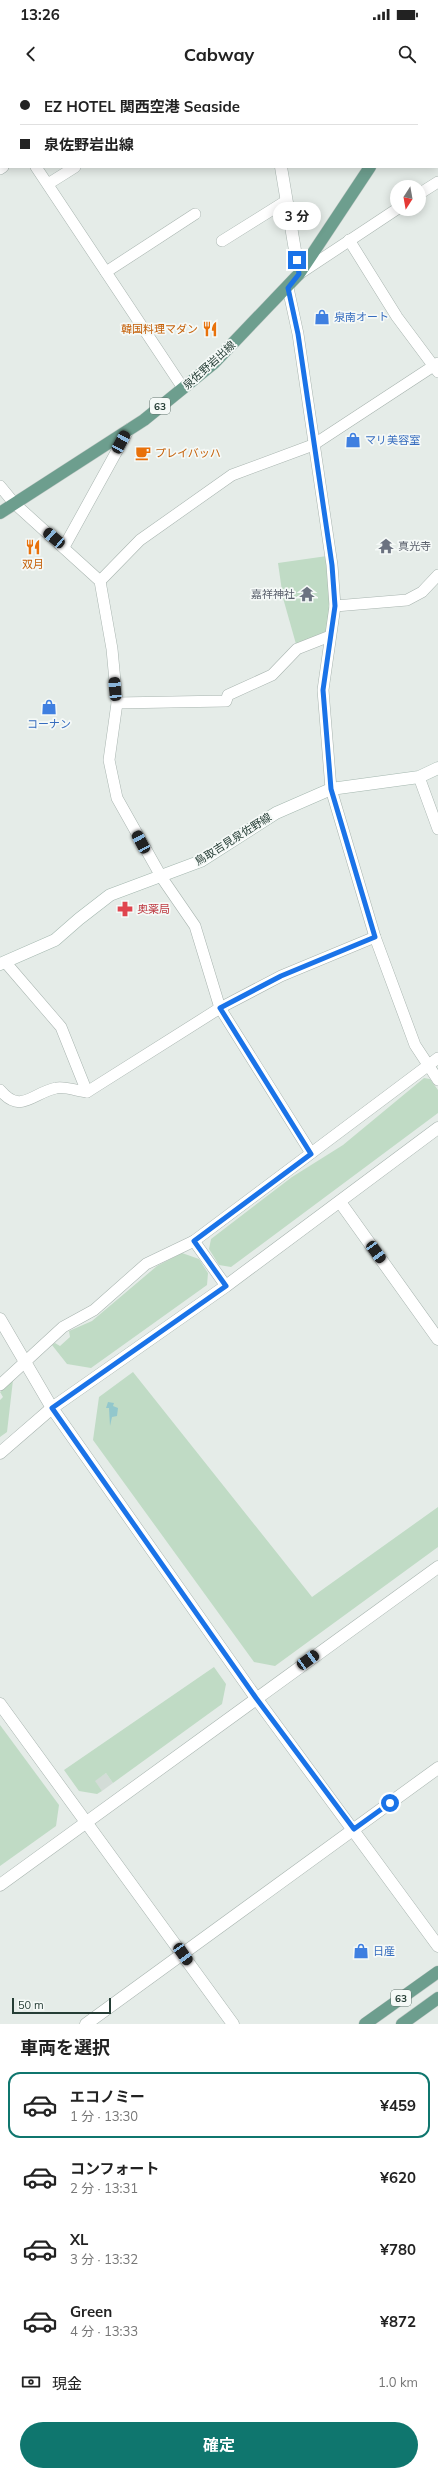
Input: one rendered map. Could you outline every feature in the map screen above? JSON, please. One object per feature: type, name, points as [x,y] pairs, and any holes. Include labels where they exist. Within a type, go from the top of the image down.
[{"type":"main road","name":"泉佐野岩出線","points":[[0,513],[128,429],[214,363],[288,288],[299,274],[369,168]]},
{"type":"main road","name":"63","points":[[364,2024],[438,1972]]},
{"type":"main road","name":"63","points":[[402,2024],[438,1998]]},
{"type":"street","points":[[37,168],[183,388]]},
{"type":"street","points":[[48,184],[73,168]]},
{"type":"street","points":[[281,168],[299,274],[390,213]]},
{"type":"street","points":[[426,190],[438,182]]},
{"type":"street","points":[[222,241],[286,201]]},
{"type":"street","points":[[106,272],[195,214]]},
{"type":"street","points":[[100,582],[140,540],[232,475],[313,446],[437,367],[397,317],[348,240]]},
{"type":"street","points":[[288,288],[298,334],[313,446],[332,565],[335,606],[323,690],[331,789],[375,937],[415,1045],[438,1080]]},
{"type":"street","points":[[64,547],[128,429]]},
{"type":"street","points":[[0,486],[14,503],[64,547],[100,582],[112,649],[116,703],[109,760],[117,798],[162,878],[199,936],[220,1008],[311,1154]]},
{"type":"street","points":[[335,606],[407,600],[422,592],[438,575]]},
{"type":"street","points":[[116,703],[226,701],[228,695],[272,675],[297,648],[330,636]]},
{"type":"street","name":"鳥取吉見泉佐野線","points":[[3,964],[56,940],[79,919],[110,896],[162,878],[201,861],[276,813],[331,789],[419,776],[438,768]]},
{"type":"street","points":[[419,776],[438,829]]},
{"type":"street","points":[[0,1090],[9,1101],[19,1103],[57,1087],[87,1092],[220,1008],[281,976],[375,937]]},
{"type":"street","points":[[3,964],[61,1027],[87,1092]]},
{"type":"street","points":[[0,1384],[63,1327],[94,1310],[146,1264],[194,1241],[438,1058]]},
{"type":"street","points":[[0,1453],[52,1408],[226,1286],[438,1128]]},
{"type":"street","points":[[340,1202],[438,1339]]},
{"type":"street","points":[[194,1241],[226,1286]]},
{"type":"street","points":[[0,1319],[52,1408],[256,1698],[354,1829],[438,1946]]},
{"type":"street","points":[[0,1885],[438,1567]]},
{"type":"street","points":[[0,1704],[233,2024]]},
{"type":"street","points":[[86,2024],[438,1768]]},
{"type":"shaded area","points":[[106,1773],[113,1783],[102,1791],[94,1781]]},
{"type":"green space","points":[[327,556],[332,598],[328,634],[296,644],[283,598],[278,563]]},
{"type":"green space","points":[[424,1078],[430,1079],[438,1090],[438,1113],[231,1267],[219,1265],[209,1249],[211,1239],[292,1177],[343,1145]]},
{"type":"green space","points":[[182,1253],[199,1259],[208,1273],[207,1285],[91,1368],[67,1364],[52,1345],[55,1343],[60,1346],[70,1337],[69,1331],[92,1321],[157,1266]]},
{"type":"green space","points":[[133,1372],[312,1597],[438,1507],[438,1547],[275,1666],[254,1662],[93,1440],[99,1397]]},
{"type":"green space","points":[[13,1380],[7,1432],[0,1437],[0,1400],[3,1397],[0,1392]]},
{"type":"green space","points":[[214,1667],[226,1684],[222,1704],[113,1783],[106,1773],[95,1781],[102,1791],[97,1794],[79,1791],[64,1770]]},
{"type":"green space","points":[[0,1725],[59,1805],[56,1826],[0,1866]]},
{"type":"water","points":[[108,1402],[114,1403],[113,1406],[118,1408],[117,1416],[112,1417],[110,1426],[109,1408],[106,1408]]},
{"type":"place","name":"泉南オート","points":[[322,317]]},
{"type":"place","name":"韓国料理マダン","points":[[210,329]]},
{"type":"place","name":"マリ美容室","points":[[353,440]]},
{"type":"place","name":"プレイバッハ","points":[[143,453]]},
{"type":"place","name":"真光寺","points":[[386,546]]},
{"type":"place","name":"双月","points":[[33,547]]},
{"type":"place","name":"嘉祥神社","points":[[307,594]]},
{"type":"place","name":"コーナン","points":[[49,707]]},
{"type":"place","name":"奥薬局","points":[[125,909]]},
{"type":"place","name":"日産","points":[[361,1951]]},
{"type":"route","points":[[297,260],[299,274],[288,288],[298,334],[313,446],[332,565],[335,606],[323,690],[331,789],[358,887],[375,937],[281,976],[220,1008],[230,1020],[236,1036],[311,1154],[194,1241],[226,1286],[52,1408],[256,1698],[354,1829],[390,1803]]}]
